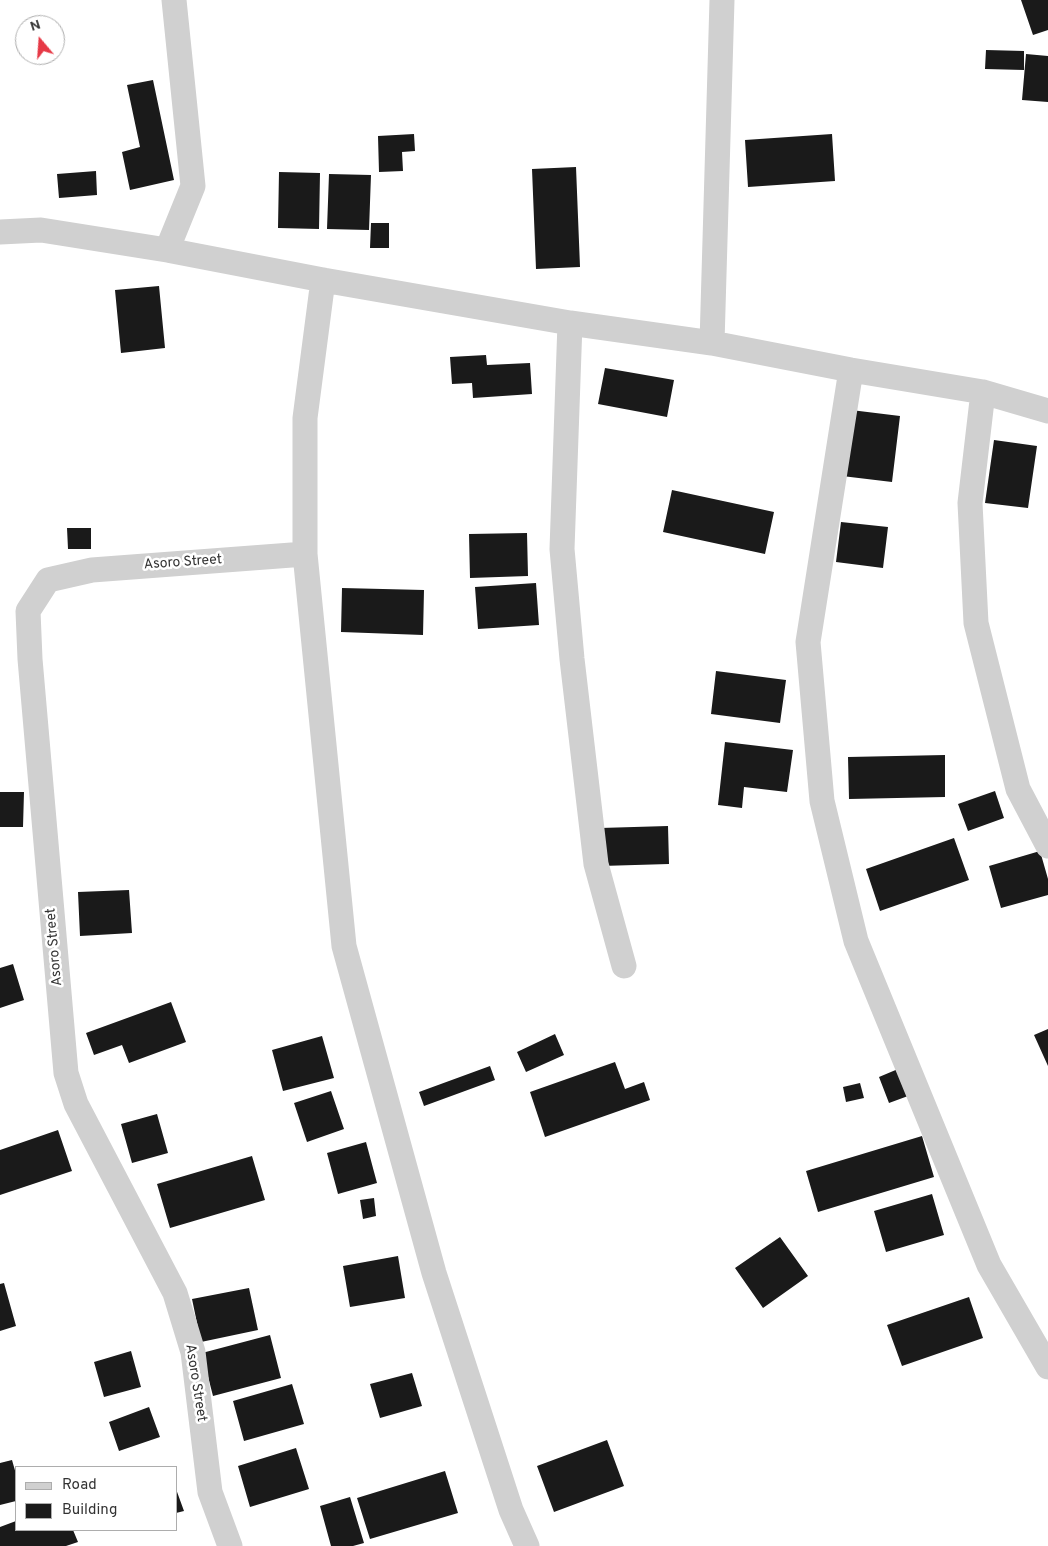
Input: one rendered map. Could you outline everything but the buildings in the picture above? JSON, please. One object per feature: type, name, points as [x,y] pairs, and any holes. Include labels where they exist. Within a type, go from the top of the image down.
[{"type":"street","points":[[167,250],[193,186],[174,0]]},
{"type":"street","points":[[712,342],[722,0]]},
{"type":"street","points":[[0,232],[41,230],[167,250],[323,280],[570,323],[712,342],[851,370],[983,392],[1048,411]]},
{"type":"street","points":[[323,280],[305,418],[305,554],[344,946],[434,1273],[511,1510],[527,1546]]},
{"type":"street","points":[[570,323],[562,549],[572,659],[596,864],[624,966]]},
{"type":"street","points":[[851,370],[808,642],[822,801],[856,941],[989,1265],[1048,1367]]},
{"type":"street","points":[[983,392],[970,503],[976,623],[1018,789],[1048,846]]},
{"type":"street","name":"Asoro Street","points":[[230,1546],[210,1492],[193,1352],[175,1293],[76,1104],[66,1073],[30,659],[28,611],[48,580],[92,570],[305,554]]}]
